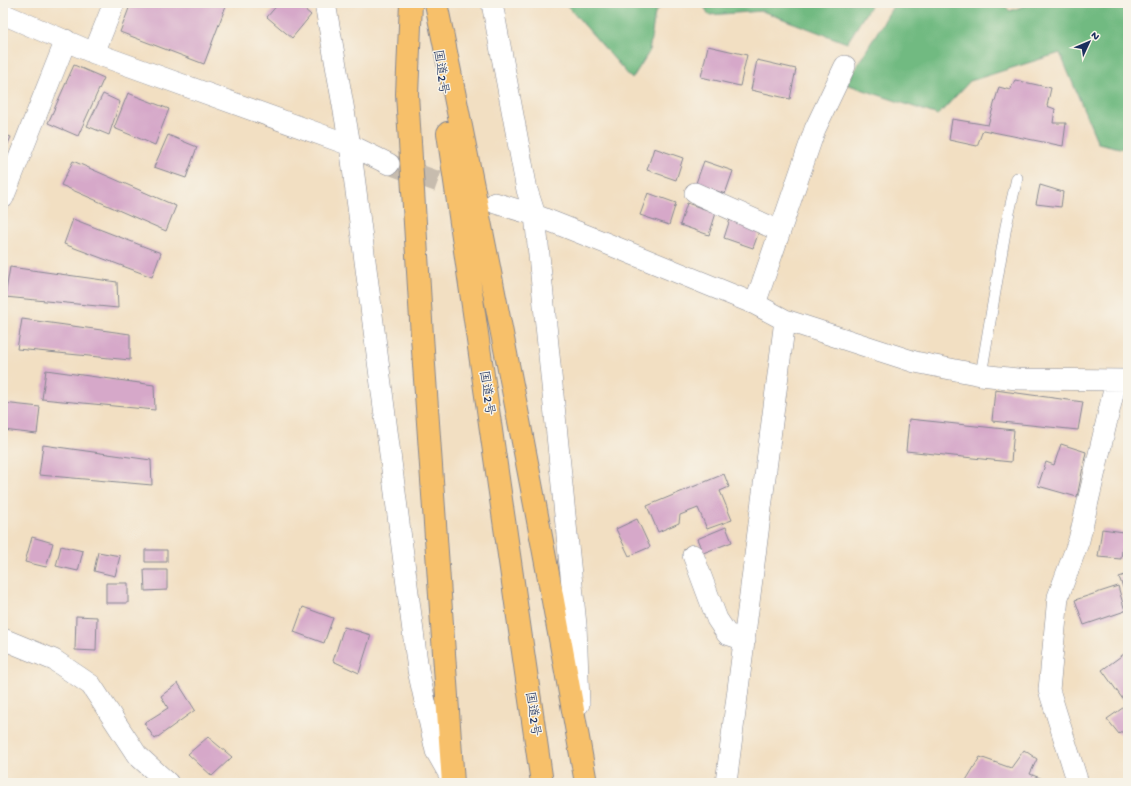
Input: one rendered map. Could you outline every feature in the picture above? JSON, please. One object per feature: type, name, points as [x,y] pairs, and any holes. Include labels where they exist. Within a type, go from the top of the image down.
[{"type":"highway","points":[[411,3],[408,102],[422,336],[453,782]]},
{"type":"highway","name":"国道2号","points":[[430,3],[542,783]]},
{"type":"highway","points":[[436,3],[508,358],[586,783]]},
{"type":"street","points":[[94,53],[114,3]]},
{"type":"street","points":[[325,3],[350,145],[418,670],[436,751],[453,782]]},
{"type":"street","points":[[492,3],[527,190],[534,215],[576,625],[581,753]]},
{"type":"street","points":[[3,14],[94,53],[350,145],[390,164]]},
{"type":"street","points":[[3,198],[66,40]]},
{"type":"street","points":[[755,304],[815,129],[845,66]]},
{"type":"street","points":[[695,193],[780,231]]},
{"type":"street","points":[[495,202],[534,215],[755,304],[785,320],[915,362],[981,375],[1017,379],[1122,380],[1079,540],[1058,597],[1049,690],[1078,783]]},
{"type":"street","points":[[726,783],[785,320]]},
{"type":"street","points":[[693,555],[717,619],[727,634],[745,640]]},
{"type":"street","points":[[3,639],[54,660],[91,685],[137,755],[168,783]]},
{"type":"lane","points":[[981,375],[1006,226],[1017,178]]},
{"type":"green space","points":[[565,3],[664,3],[655,13],[649,52],[632,79]]},
{"type":"green space","points":[[702,3],[872,3],[847,43],[762,11],[709,15]]},
{"type":"green space","points":[[895,3],[1002,3],[1010,11],[1032,3],[1128,3],[1128,150],[1098,143],[1060,53],[970,81],[938,115],[846,84]]},
{"type":"building","points":[[131,3],[227,3],[204,64],[120,32]]},
{"type":"building","points":[[279,3],[297,3],[311,15],[292,38],[267,17]]},
{"type":"building","points":[[708,46],[747,55],[740,86],[701,77]]},
{"type":"building","points":[[757,60],[796,69],[790,99],[751,90]]},
{"type":"building","points":[[74,65],[104,78],[78,136],[48,123]]},
{"type":"building","points":[[1015,80],[1051,88],[1047,106],[1055,109],[1053,123],[1066,123],[1063,146],[983,130],[977,146],[949,140],[952,119],[988,125],[999,87],[1010,90]]},
{"type":"building","points":[[128,93],[169,109],[155,145],[114,128]]},
{"type":"building","points":[[103,94],[120,102],[109,135],[87,126]]},
{"type":"building","points":[[3,134],[11,137],[3,155]]},
{"type":"building","points":[[168,135],[197,147],[186,178],[154,167]]},
{"type":"building","points":[[654,148],[683,158],[676,180],[647,170]]},
{"type":"building","points":[[73,161],[176,206],[166,231],[61,185]]},
{"type":"building","points":[[704,161],[733,171],[725,194],[696,183]]},
{"type":"building","points":[[1040,185],[1063,192],[1061,207],[1036,204]]},
{"type":"building","points":[[648,193],[676,203],[669,225],[640,215]]},
{"type":"building","points":[[687,203],[716,213],[709,235],[680,225]]},
{"type":"building","points":[[731,216],[761,226],[753,248],[724,238]]},
{"type":"building","points":[[73,219],[161,253],[152,277],[64,244]]},
{"type":"building","points":[[10,267],[117,282],[118,308],[5,297]]},
{"type":"building","points":[[22,319],[130,334],[130,360],[17,349]]},
{"type":"building","points":[[46,370],[154,385],[155,410],[42,399]]},
{"type":"building","points":[[995,390],[1083,402],[1078,430],[992,421]]},
{"type":"building","points":[[3,403],[40,407],[37,434],[3,430]]},
{"type":"building","points":[[909,419],[1014,430],[1011,462],[906,451]]},
{"type":"building","points":[[1061,444],[1086,452],[1077,497],[1038,486],[1046,462],[1054,465]]},
{"type":"building","points":[[43,445],[151,460],[152,485],[39,475]]},
{"type":"building","points":[[724,474],[729,487],[720,491],[732,520],[707,529],[698,508],[680,515],[679,523],[658,532],[647,506]]},
{"type":"building","points":[[637,519],[650,547],[629,556],[616,529]]},
{"type":"building","points":[[726,527],[732,542],[703,553],[697,539]]},
{"type":"building","points":[[1102,529],[1124,532],[1121,559],[1098,557]]},
{"type":"building","points":[[32,537],[53,543],[46,567],[25,562]]},
{"type":"building","points":[[61,546],[83,551],[78,571],[56,566]]},
{"type":"building","points":[[145,550],[167,550],[167,562],[145,562]]},
{"type":"building","points":[[98,552],[120,556],[115,576],[94,571]]},
{"type":"building","points":[[144,570],[167,570],[167,590],[145,591]]},
{"type":"building","points":[[1128,574],[1128,600],[1119,577]]},
{"type":"building","points":[[106,583],[128,583],[128,603],[106,603]]},
{"type":"building","points":[[1118,586],[1125,611],[1084,625],[1075,600]]},
{"type":"building","points":[[303,607],[333,618],[324,643],[294,632]]},
{"type":"building","points":[[76,616],[97,617],[96,651],[75,650]]},
{"type":"building","points":[[344,627],[371,635],[359,673],[333,661]]},
{"type":"building","points":[[1128,651],[1128,727],[1119,734],[1107,719],[1127,705],[1102,670]]},
{"type":"building","points":[[178,683],[195,710],[155,739],[144,723],[168,708],[161,696]]},
{"type":"building","points":[[208,737],[232,757],[212,776],[188,754]]},
{"type":"building","points":[[1024,750],[1037,759],[1030,774],[1048,781],[1047,783],[965,782],[980,757],[1011,768]]},
{"type":"tunnel","points":[[389,164],[472,194]]}]
